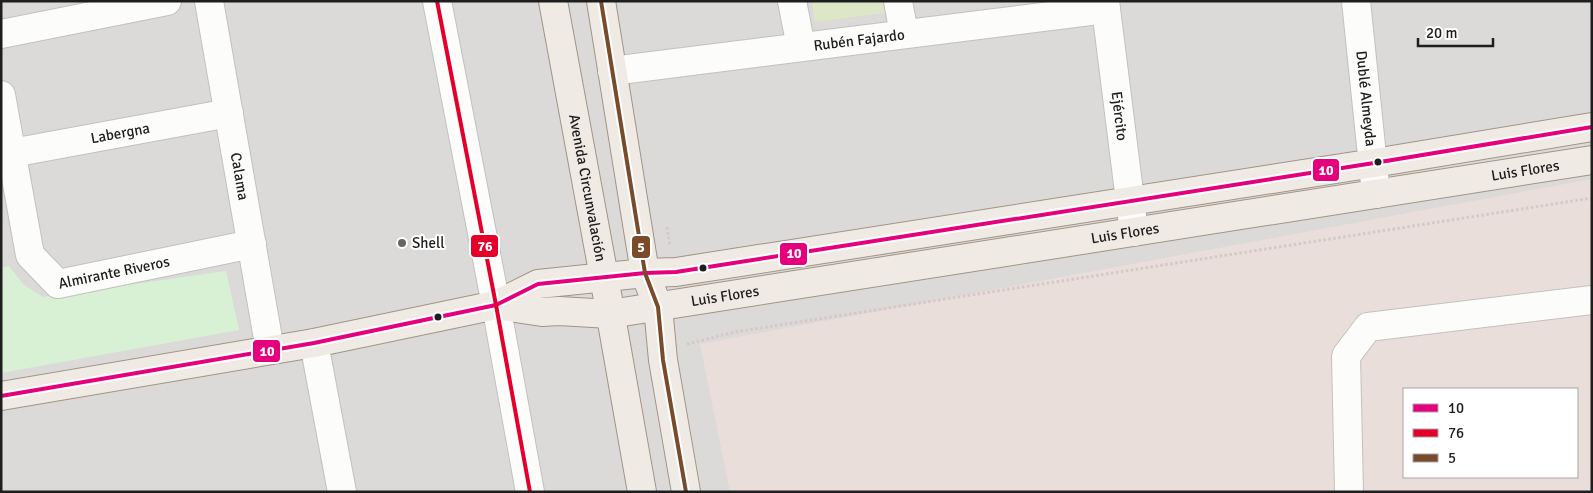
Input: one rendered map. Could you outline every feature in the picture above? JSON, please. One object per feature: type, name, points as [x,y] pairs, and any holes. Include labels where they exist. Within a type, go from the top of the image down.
[{"type":"main road","name":"Avenida Circunvalación","points":[[553,1],[642,492]]},
{"type":"main road","points":[[601,1],[645,273],[658,307],[662,350],[686,492]]},
{"type":"main road","name":"Luis Flores","points":[[496,304],[538,284],[645,273],[676,272],[1592,127]]},
{"type":"main road","name":"Luis Flores","points":[[496,304],[542,312],[559,310],[610,314],[1592,160]]},
{"type":"main road","points":[[1,396],[314,342],[496,304]]},
{"type":"street","points":[[1,34],[166,1]]},
{"type":"street","name":"Calama","points":[[209,1],[270,350]]},
{"type":"street","points":[[437,1],[496,304],[530,492]]},
{"type":"street","points":[[792,1],[801,47]]},
{"type":"street","points":[[898,1],[904,34]]},
{"type":"street","name":"Dublé Almeyda","points":[[1356,1],[1376,194]]},
{"type":"street","name":"Rubén Fajardo","points":[[612,71],[904,34],[1105,5]]},
{"type":"street","name":"Ejército","points":[[1105,5],[1134,232]]},
{"type":"street","name":"Almirante Riveros","points":[[1,95],[30,255],[58,284],[252,244]]},
{"type":"street","name":"Labergna","points":[[12,153],[229,113]]},
{"type":"street","points":[[1349,492],[1346,356],[1368,326],[1592,300]]},
{"type":"street","points":[[314,342],[342,492]]},
{"type":"path","points":[[662,350],[735,332],[1592,198]]},
{"type":"shaded area","points":[[1,1],[1592,1],[1592,492],[1,492]]},
{"type":"shaded area","points":[[1592,179],[1592,492],[730,492],[700,344]]},
{"type":"green space","points":[[812,1],[889,1],[891,12],[815,22]]},
{"type":"green space","points":[[9,266],[24,285],[43,297],[226,271],[239,330],[1,373],[1,268]]},
{"type":"transit line","name":"76","points":[[437,1],[530,492]]},
{"type":"transit line","name":"5","points":[[601,1],[645,273],[658,307],[663,360],[686,492]]},
{"type":"transit line","name":"10","points":[[1,396],[314,343],[496,305],[538,284],[645,273],[676,272],[1592,127]]},
{"type":"place","name":"Shell","points":[[402,243]]}]
